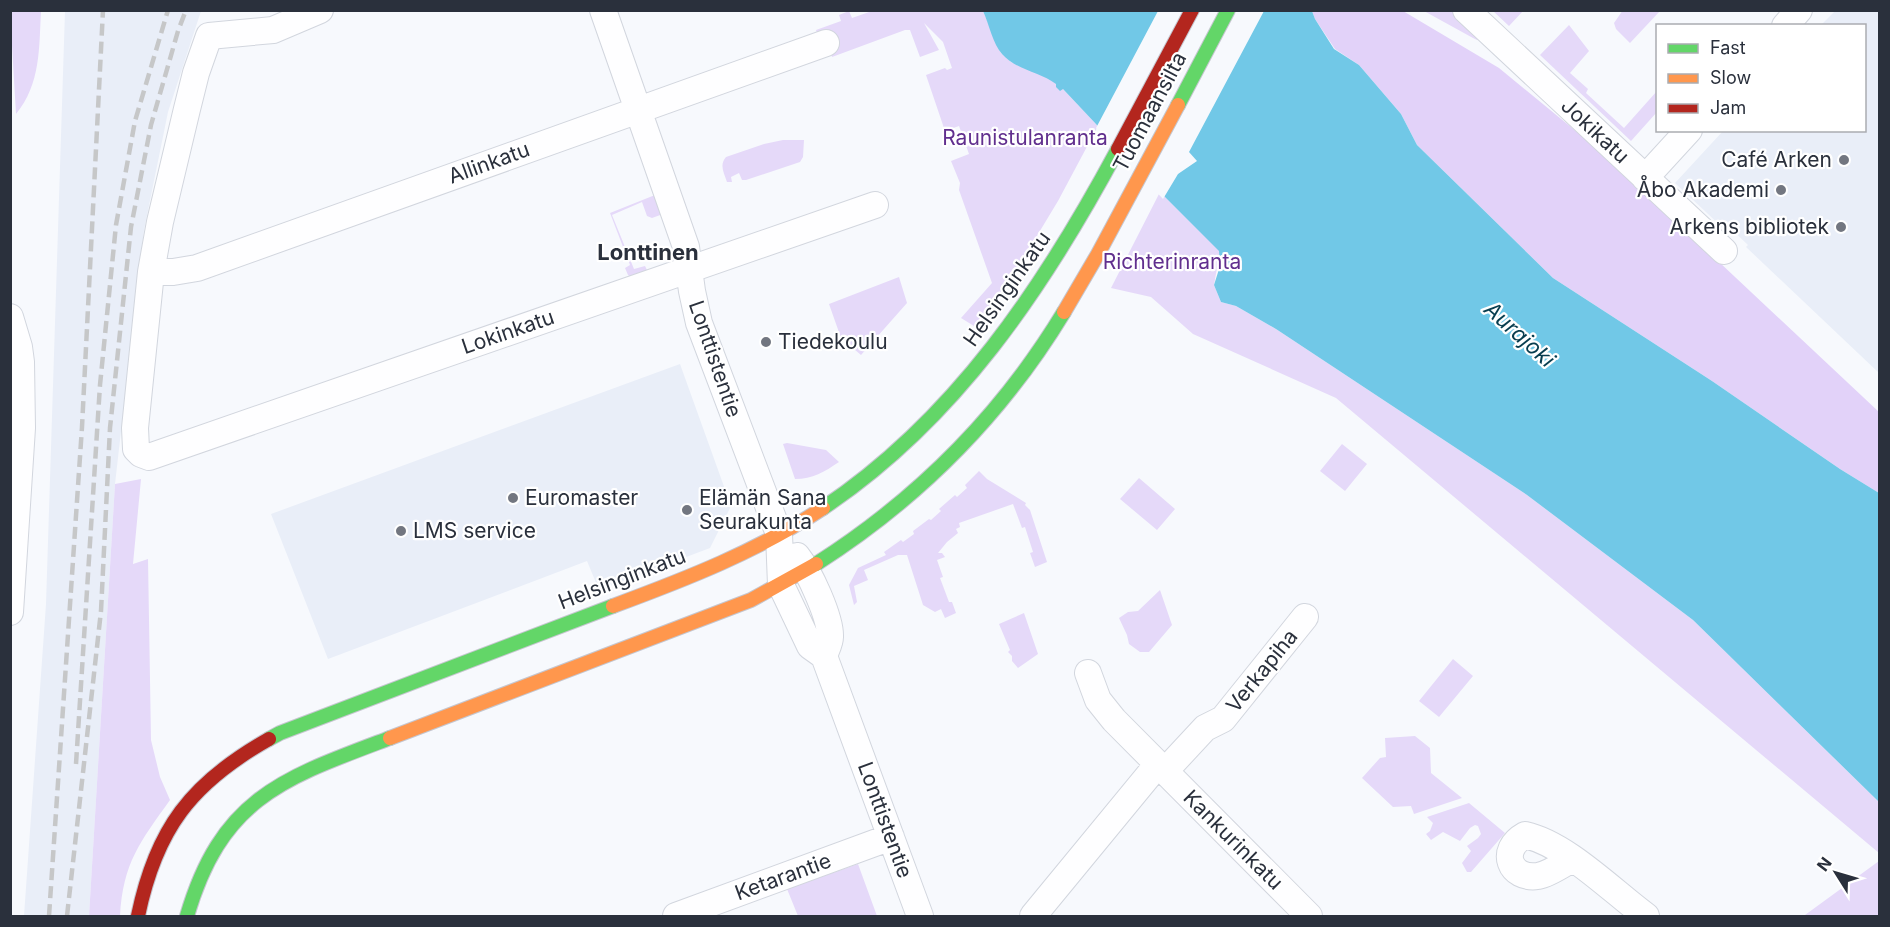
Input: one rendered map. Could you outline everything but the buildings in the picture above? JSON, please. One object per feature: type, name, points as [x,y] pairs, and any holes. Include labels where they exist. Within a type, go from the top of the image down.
[{"type":"main road","name":"Tuomaansilta","points":[[1088,207],[1192,10]]},
{"type":"main road","name":"Tuomaansilta","points":[[808,569],[888,514],[924,484],[966,443],[1028,367],[1077,292],[1228,10]]},
{"type":"main road","name":"Helsinginkatu","points":[[138,916],[146,877],[156,852],[178,813],[208,780],[255,746],[280,733],[736,557],[779,534],[842,495],[916,433],[960,387],[1053,264],[1088,207]]},
{"type":"main road","points":[[188,916],[197,883],[223,836],[245,809],[275,786],[306,770],[739,605],[808,569]]},
{"type":"street","points":[[150,272],[187,109],[209,36],[273,30],[320,10]]},
{"type":"street","name":"Lonttistentie","points":[[603,10],[686,247],[699,323],[779,534],[781,585],[810,646],[824,656],[920,916]]},
{"type":"street","name":"Jokikatu","points":[[1466,10],[1724,251]]},
{"type":"street","points":[[1787,24],[1799,10]]},
{"type":"street","name":"Allinkatu","points":[[150,272],[173,272],[197,268],[826,43]]},
{"type":"street","points":[[1645,178],[1687,132]]},
{"type":"street","name":"Lokinkatu","points":[[150,272],[135,428],[136,449],[149,457],[875,205]]},
{"type":"street","points":[[10,317],[21,362],[22,428],[10,612]]},
{"type":"street","name":"Lonttistentie","points":[[779,534],[808,569],[826,615],[830,636],[824,656]]},
{"type":"street","name":"Verkapiha","points":[[1033,916],[1162,767],[1205,728],[1223,719],[1305,617]]},
{"type":"street","name":"Kankurinkatu","points":[[1088,674],[1094,693],[1103,708],[1309,916]]},
{"type":"street","name":"Ketarantie","points":[[676,916],[891,837]]},
{"type":"street","points":[[1572,859],[1646,916]]},
{"type":"shaded area","points":[[65,11],[201,11],[168,112],[144,230],[115,484],[89,916],[24,916],[46,604]]},
{"type":"shaded area","points":[[1312,11],[1403,11],[1499,68],[1605,155],[1879,412],[1879,493],[1553,278],[1417,145],[1401,114],[1359,65],[1335,49]]},
{"type":"shaded area","name":"Åbo Akademi","points":[[1835,11],[1879,11],[1879,373],[1746,247],[1748,245],[1728,226],[1724,229],[1675,183],[1722,132],[1866,132],[1866,24],[1822,24]]},
{"type":"shaded area","points":[[680,364],[731,506],[710,548],[599,590],[587,561],[328,659],[271,514]]},
{"type":"green space","points":[[1623,10],[1660,11],[1630,43],[1616,29],[1614,23]]},
{"type":"green space","points":[[10,11],[41,11],[39,52],[34,78],[16,114]]},
{"type":"green space","name":"Raunistulanranta","points":[[849,11],[852,18],[872,11],[983,11],[1001,53],[1011,62],[1046,76],[1063,89],[1098,126],[1058,201],[1029,249],[1003,289],[974,326],[961,318],[992,283],[951,161],[969,154],[959,126],[945,131],[926,75],[945,68],[947,70],[952,68],[943,42],[924,23],[939,50],[920,57],[910,30],[905,30],[832,57],[823,32],[817,33],[816,30],[841,21],[839,15]]},
{"type":"green space","points":[[1424,11],[1453,11],[1479,37],[1477,40]]},
{"type":"green space","points":[[1493,11],[1523,11],[1509,26]]},
{"type":"green space","points":[[1569,25],[1589,51],[1570,73],[1588,89],[1586,93],[1624,128],[1656,92],[1656,113],[1631,141],[1540,55]]},
{"type":"green space","points":[[783,140],[804,140],[803,157],[800,162],[746,180],[742,180],[739,173],[731,177],[732,182],[727,182],[722,166],[726,157]]},
{"type":"green space","name":"Richterinranta","points":[[1160,192],[1220,251],[1214,285],[1221,302],[1236,306],[1276,329],[1527,495],[1693,620],[1879,802],[1879,853],[1336,398],[1193,334],[1151,297],[1111,288]]},
{"type":"green space","points":[[655,195],[663,214],[652,218],[647,216],[642,202],[612,215],[634,269],[645,266],[649,274],[633,279],[625,268],[630,265],[610,213]]},
{"type":"green space","points":[[899,277],[907,303],[861,355],[841,338],[829,304]]},
{"type":"green space","points":[[783,444],[826,450],[839,462],[818,474],[795,479]]},
{"type":"green space","points":[[1342,444],[1367,464],[1345,491],[1320,471]]},
{"type":"green space","points":[[979,471],[987,479],[1026,503],[1047,562],[1035,567],[1025,527],[1022,528],[1013,504],[959,523],[960,527],[956,529],[958,533],[938,553],[942,553],[945,557],[937,560],[943,577],[940,578],[956,613],[945,618],[941,609],[935,612],[923,605],[907,555],[898,555],[864,570],[868,580],[854,586],[857,602],[854,605],[849,585],[858,568],[886,555],[884,552],[914,534],[913,531],[929,519],[931,520],[941,511],[939,509],[967,488],[965,485]]},
{"type":"green space","points":[[1139,478],[1175,509],[1157,530],[1120,499]]},
{"type":"green space","points":[[141,479],[133,564],[148,559],[151,740],[160,777],[170,800],[142,841],[129,867],[120,916],[89,916],[115,484]]},
{"type":"green space","points":[[1160,590],[1172,625],[1149,652],[1140,652],[1129,644],[1119,618],[1128,612],[1138,611]]},
{"type":"green space","points":[[1024,613],[1038,654],[1018,668],[1008,652],[1010,650],[999,624]]},
{"type":"green space","points":[[1453,659],[1473,676],[1439,717],[1419,701]]},
{"type":"green space","points":[[1415,736],[1430,748],[1431,773],[1462,798],[1414,814],[1411,806],[1393,807],[1362,778],[1380,758],[1386,757],[1385,738]]},
{"type":"green space","points":[[1469,803],[1505,833],[1471,872],[1467,872],[1462,863],[1471,851],[1467,846],[1481,834],[1478,826],[1470,828],[1460,841],[1443,832],[1431,840],[1426,834],[1433,823],[1427,817]]},
{"type":"green space","points":[[1879,861],[1879,916],[1803,916],[1805,915]]},
{"type":"green space","points":[[858,864],[877,916],[798,916],[787,889]]},
{"type":"water","name":"Aurajoki","points":[[983,11],[1312,11],[1334,49],[1359,65],[1401,114],[1417,145],[1553,278],[1879,493],[1879,802],[1693,620],[1527,495],[1276,329],[1236,306],[1221,302],[1214,285],[1220,266],[1219,251],[1063,89],[1060,91],[1050,80],[1014,64],[1002,54]]},
{"type":"pier","points":[[1158,11],[1264,11],[1189,152],[1197,161],[1178,174],[1163,199],[1096,128]]},
{"type":"railway","points":[[49,916],[82,427],[103,10]]},
{"type":"railway","points":[[76,764],[100,385],[116,225],[135,121],[168,10]]},
{"type":"railway","points":[[67,916],[101,611],[110,428],[131,227],[151,125],[186,10]]},
{"type":"traffic: fast","points":[[1178,105],[1228,10]]},
{"type":"traffic: fast","points":[[823,508],[871,473],[914,434],[955,392],[992,347],[1027,300],[1059,251],[1118,149]]},
{"type":"traffic: fast","points":[[816,564],[889,512],[955,453],[1013,386],[1064,312]]},
{"type":"traffic: fast","points":[[269,739],[613,606]]},
{"type":"traffic: fast","points":[[187,916],[201,876],[219,844],[239,818],[262,797],[318,766],[390,738]]},
{"type":"traffic: slow","points":[[1064,312],[1098,254],[1178,105]]},
{"type":"traffic: slow","points":[[613,606],[747,551],[823,508]]},
{"type":"traffic: slow","points":[[390,738],[751,600],[816,564]]},
{"type":"traffic: jam","points":[[1118,149],[1192,10]]},
{"type":"traffic: jam","points":[[138,916],[155,858],[181,811],[218,773],[269,739]]},
{"type":"place","name":"Café Arken","points":[[1844,160]]},
{"type":"place","name":"Åbo Akademi","points":[[1781,190]]},
{"type":"place","name":"Arkens bibliotek","points":[[1841,227]]},
{"type":"place","name":"Tiedekoulu","points":[[766,342]]},
{"type":"place","name":"Euromaster","points":[[513,498]]},
{"type":"place","name":"Elämän Sana Seurakunta","points":[[687,510]]},
{"type":"place","name":"LMS service","points":[[401,531]]},
{"type":"district","name":"Lonttinen","points":[[648,252]]}]
